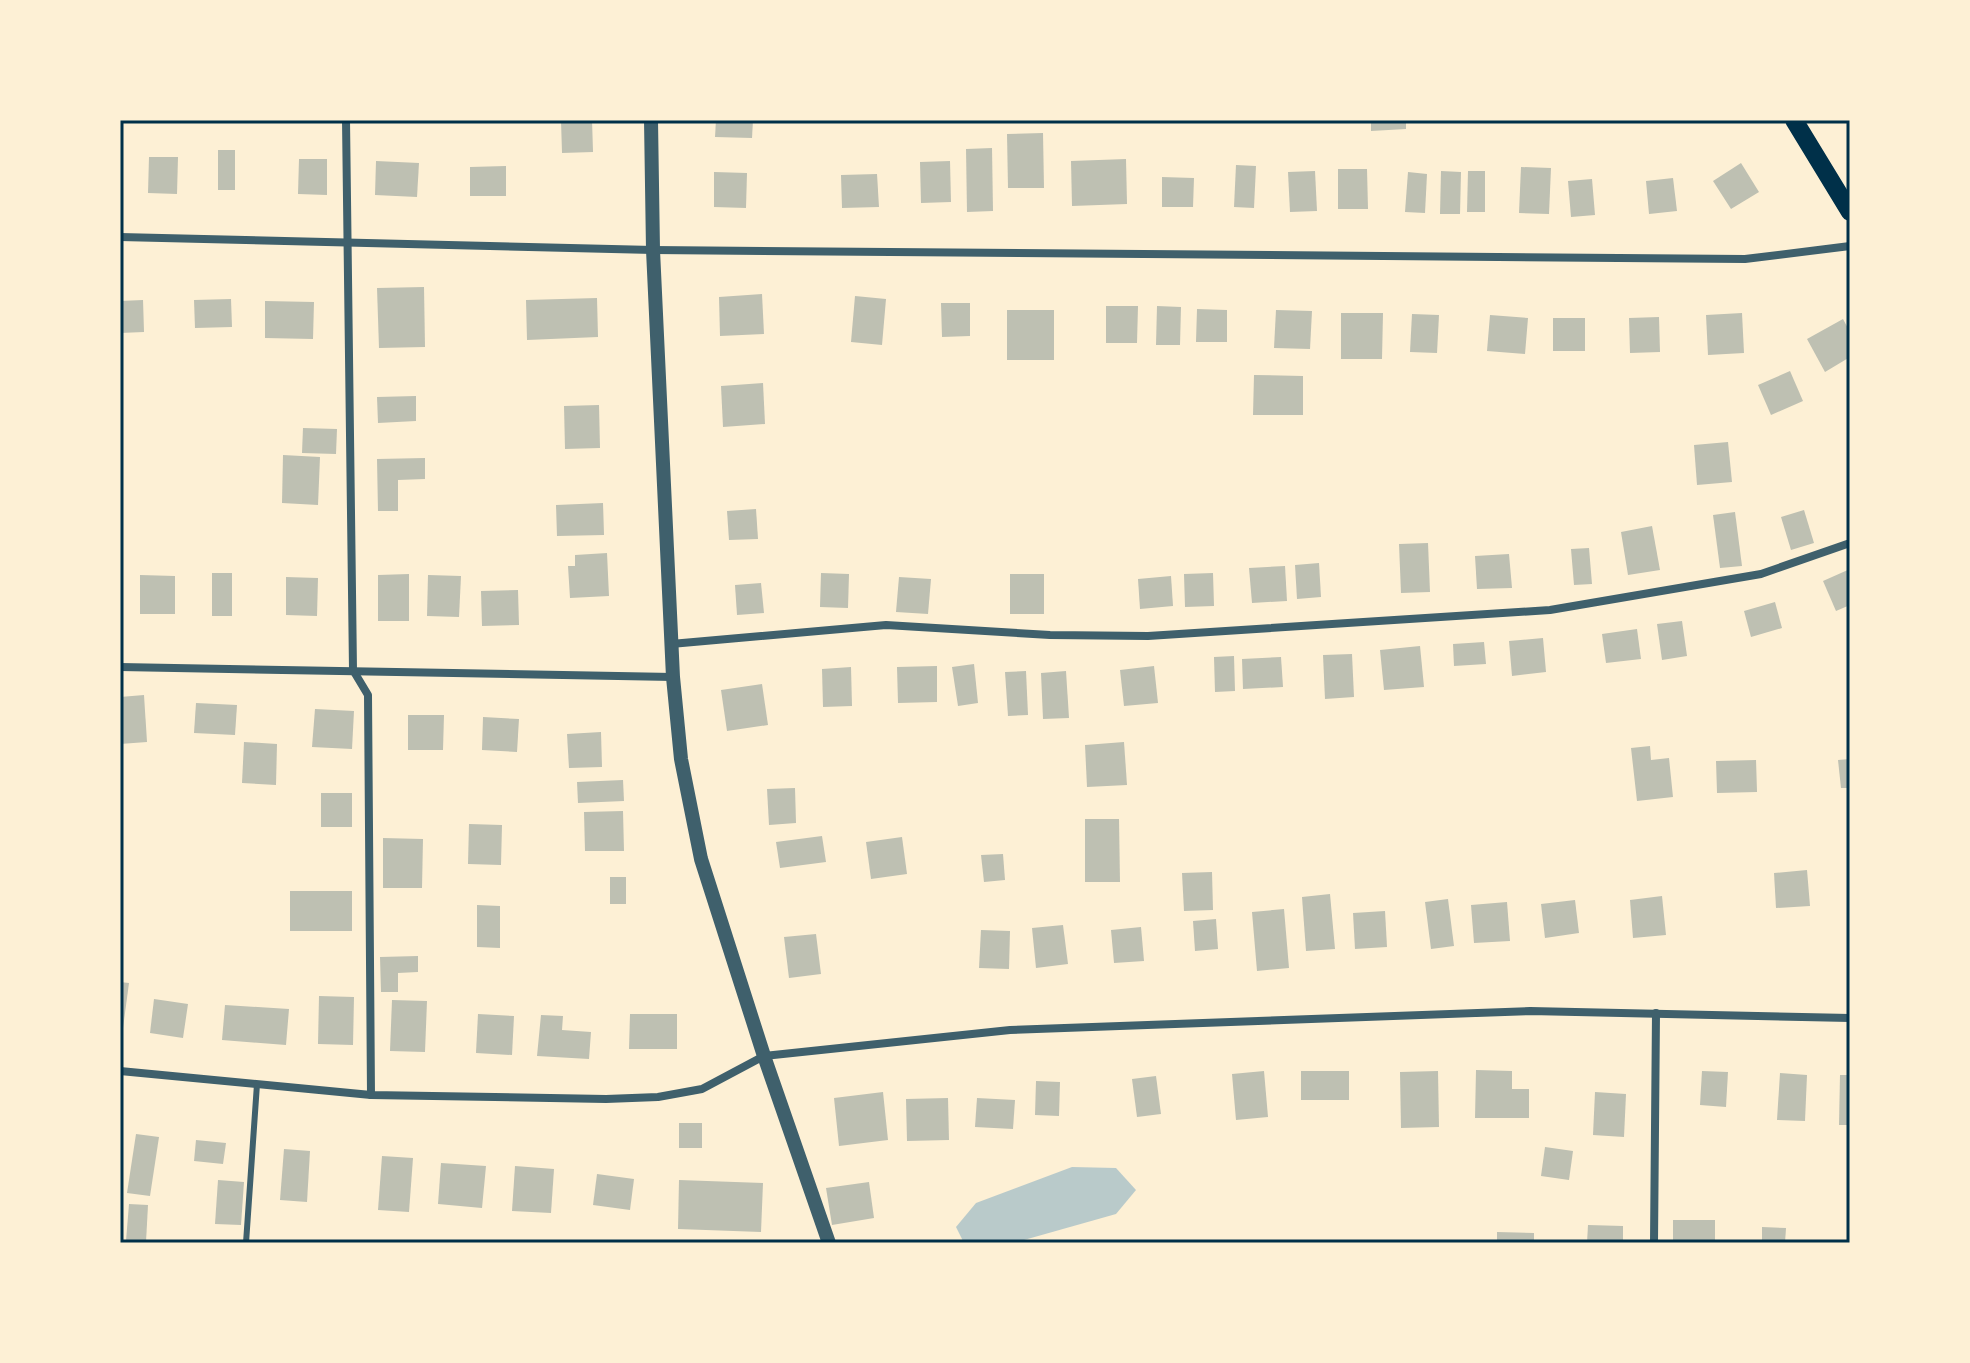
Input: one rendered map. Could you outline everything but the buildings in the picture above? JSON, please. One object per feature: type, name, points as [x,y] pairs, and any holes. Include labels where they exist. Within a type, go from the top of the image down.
[{"type":"main road","points":[[1794,120],[1850,212]]},
{"type":"street","points":[[346,120],[353,670],[368,695],[371,1095]]},
{"type":"street","points":[[651,120],[653,250],[671,644],[681,759],[701,859],[764,1056],[829,1243]]},
{"type":"street","points":[[120,237],[653,250],[1745,259],[1850,246]]},
{"type":"street","points":[[671,644],[886,625],[1050,635],[1148,636],[1550,610],[1761,574],[1850,543]]},
{"type":"street","points":[[120,667],[673,677]]},
{"type":"street","points":[[120,1071],[371,1095],[606,1099],[658,1097],[702,1089],[764,1056],[1010,1030],[1514,1012],[1850,1018]]},
{"type":"street","points":[[1654,1243],[1656,1013]]},
{"type":"lane","points":[[246,1243],[257,1084]]},
{"type":"shaded area","points":[[1072,1167],[1116,1168],[1136,1190],[1116,1214],[1013,1243],[964,1243],[956,1227],[976,1203]]}]
